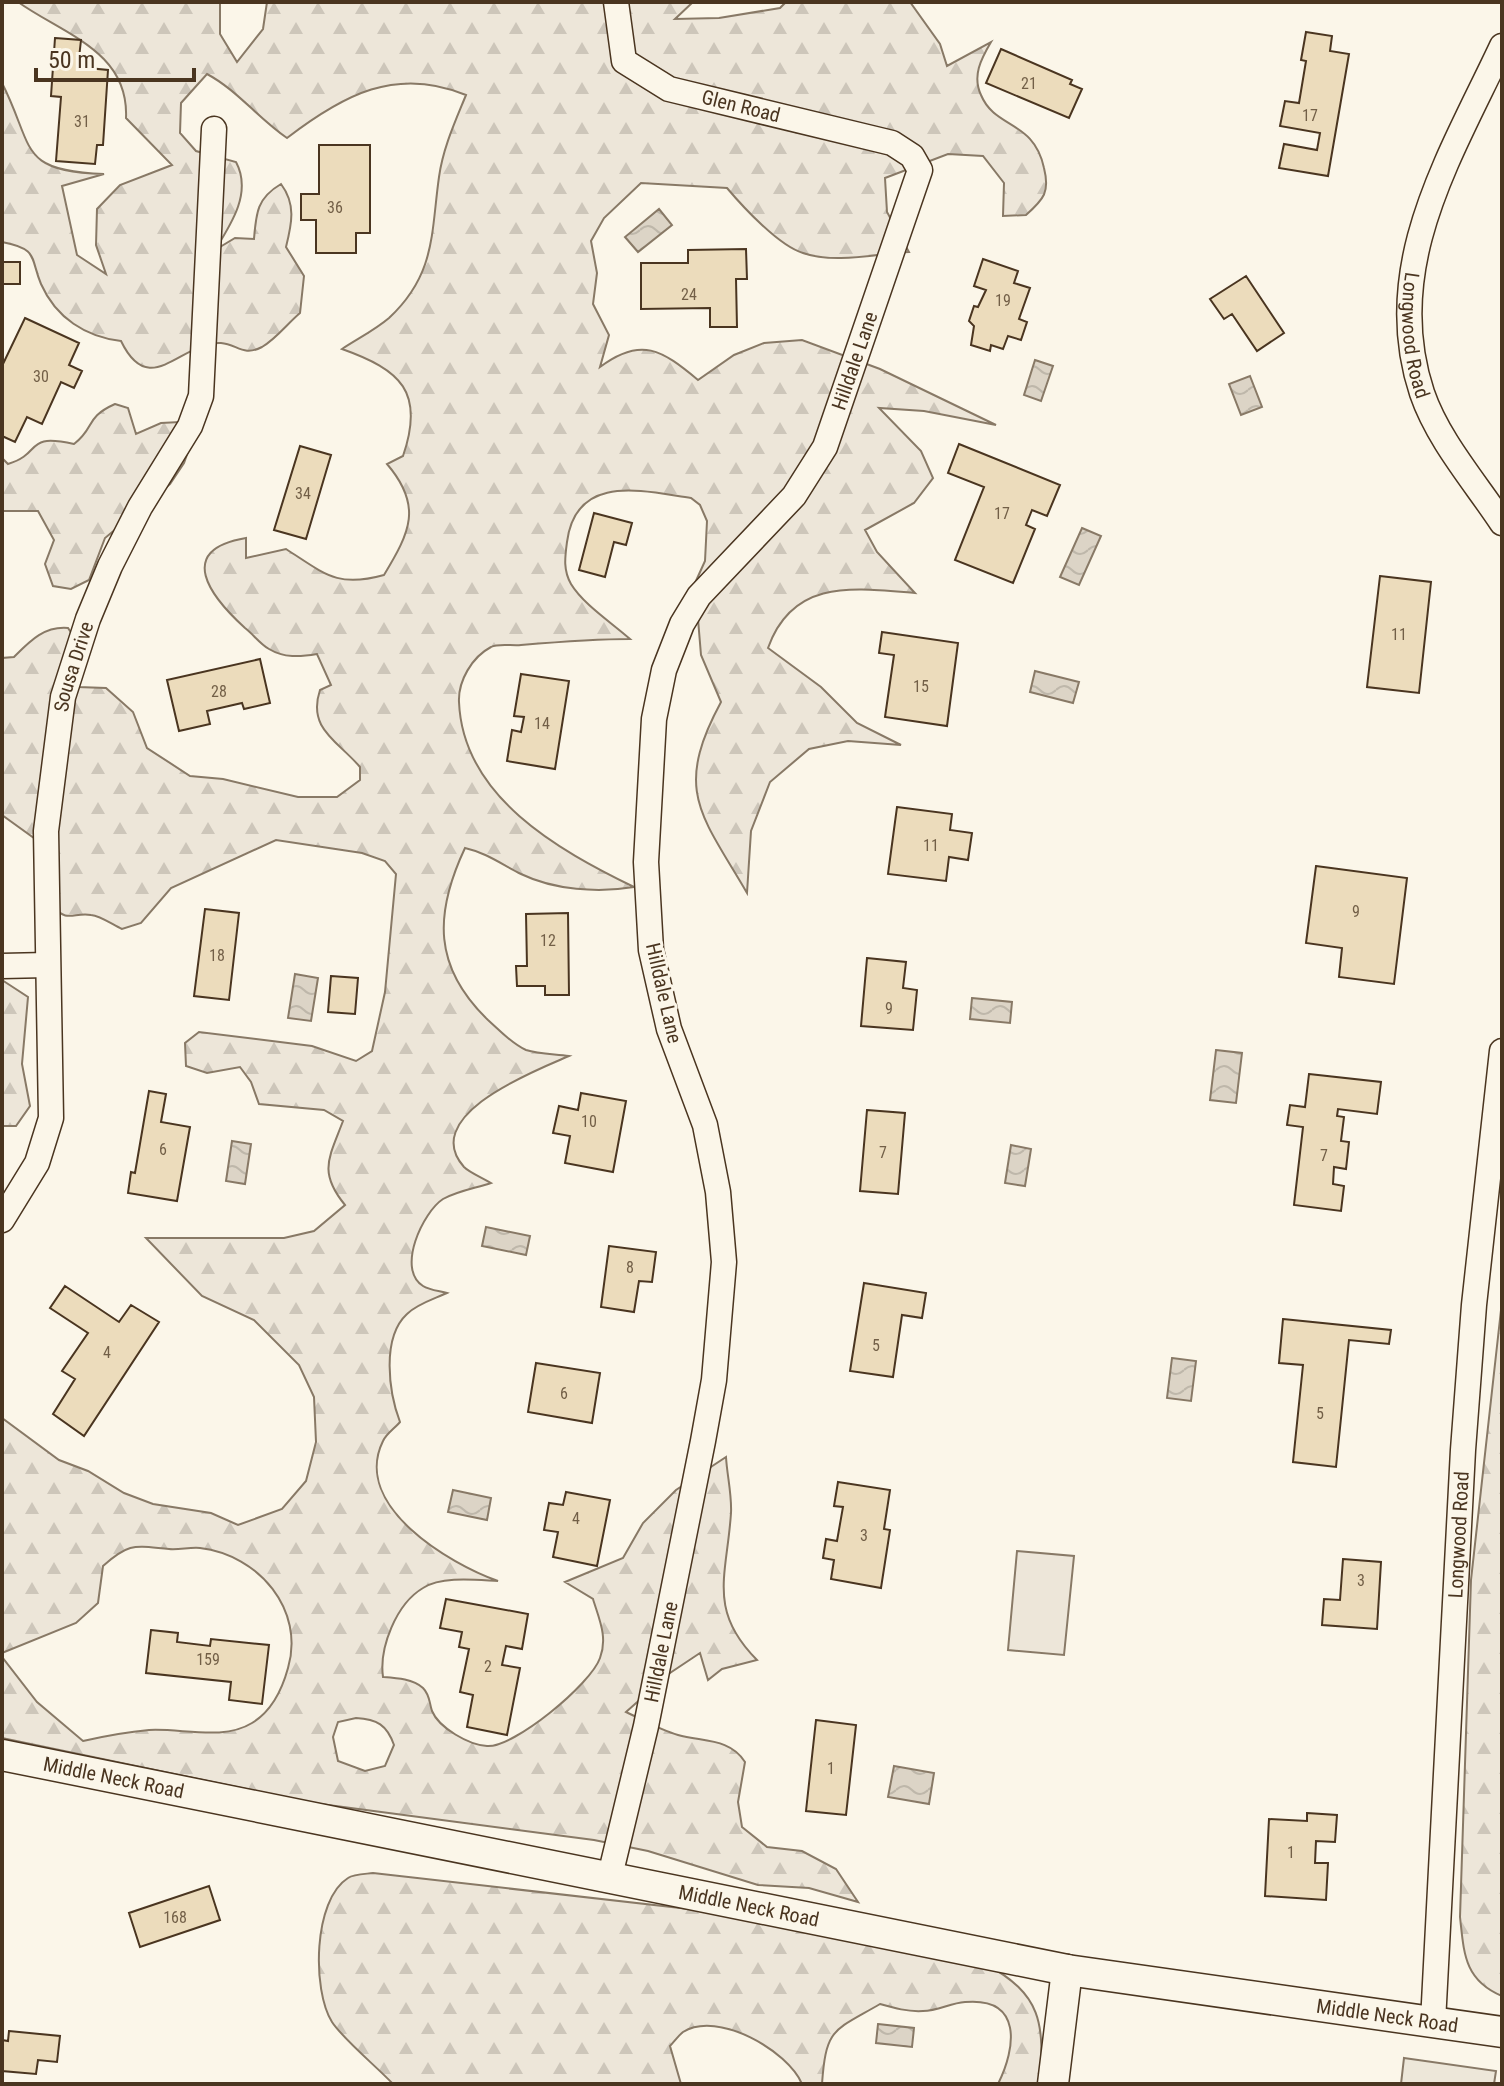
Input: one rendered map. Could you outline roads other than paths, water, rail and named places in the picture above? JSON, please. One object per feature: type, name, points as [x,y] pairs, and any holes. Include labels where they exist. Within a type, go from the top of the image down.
[{"type":"main road","name":"Middle Neck Road","points":[[2,1755],[609,1880],[1067,1970],[1502,2032]]},
{"type":"main road","points":[[1053,2084],[1067,1970]]},
{"type":"street","name":"Glen Road","points":[[616,2],[624,61],[669,89],[892,143],[916,161]]},
{"type":"street","name":"Longwood Road","points":[[1502,46],[1435,190],[1415,246],[1408,315],[1422,393],[1436,425],[1502,523]]},
{"type":"street","name":"Sousa Drive","points":[[2,1220],[37,1163],[51,1118],[53,1072],[47,965],[46,831],[63,697],[88,619],[110,566],[140,507],[190,426],[201,396],[214,129]]},
{"type":"street","name":"Hilldale Lane","points":[[609,1880],[646,1726],[703,1441],[714,1380],[724,1262],[718,1192],[705,1125],[669,1029],[651,950],[646,862],[654,719],[664,670],[682,624],[699,596],[794,496],[825,447],[920,176],[916,161]]},
{"type":"street","points":[[2,966],[47,965]]},
{"type":"street","name":"Longwood Road","points":[[1433,2022],[1465,1421],[1474,1305],[1502,1051]]},
{"type":"water","points":[[659,209],[672,225],[638,252],[625,237]]},
{"type":"water","points":[[1035,360],[1053,366],[1041,401],[1024,395]]},
{"type":"water","points":[[1250,376],[1262,407],[1241,415],[1229,384]]},
{"type":"water","points":[[1082,528],[1101,536],[1079,585],[1060,577]]},
{"type":"water","points":[[1035,671],[1079,682],[1073,703],[1030,692]]},
{"type":"water","points":[[295,974],[318,978],[311,1021],[288,1018]]},
{"type":"water","points":[[972,998],[1012,1002],[1010,1023],[970,1019]]},
{"type":"water","points":[[1216,1050],[1242,1053],[1236,1103],[1210,1100]]},
{"type":"water","points":[[232,1141],[251,1144],[245,1184],[226,1181]]},
{"type":"water","points":[[1011,1145],[1031,1149],[1025,1186],[1005,1183]]},
{"type":"water","points":[[486,1227],[530,1236],[526,1255],[482,1246]]},
{"type":"water","points":[[1172,1358],[1196,1361],[1191,1401],[1167,1398]]},
{"type":"water","points":[[453,1490],[491,1498],[487,1520],[448,1512]]},
{"type":"water","points":[[894,1766],[934,1773],[929,1804],[888,1797]]},
{"type":"water","points":[[878,2024],[914,2028],[912,2047],[876,2043]]}]
